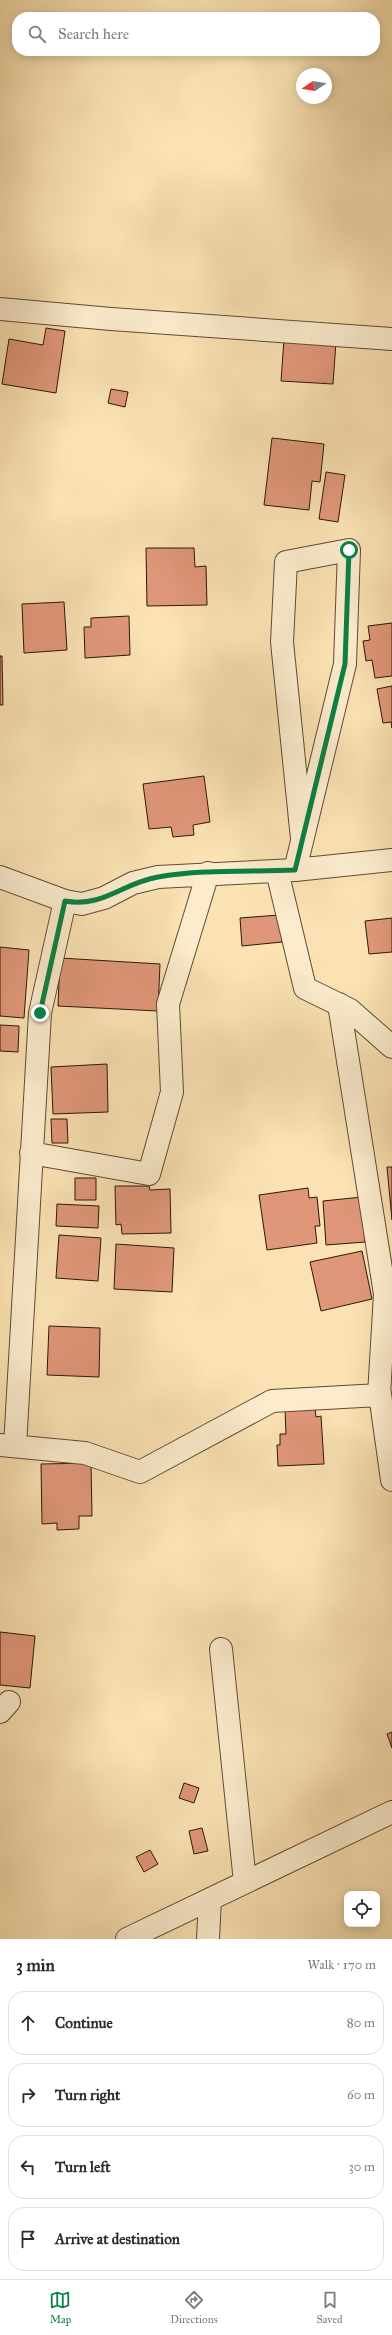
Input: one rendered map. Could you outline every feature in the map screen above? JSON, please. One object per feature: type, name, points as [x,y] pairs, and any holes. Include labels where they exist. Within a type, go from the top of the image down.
[{"type":"street","points":[[0,309],[112,319],[392,339]]},
{"type":"street","points":[[302,839],[282,642],[286,562],[349,550],[345,664],[302,839],[286,870],[305,988],[350,1010],[392,1047]]},
{"type":"street","points":[[0,877],[65,901],[82,904],[104,898],[133,883],[152,878],[208,873],[286,870],[392,860]]},
{"type":"street","points":[[31,1153],[149,1174],[172,1092],[168,1004],[208,873]]},
{"type":"street","points":[[65,901],[40,1013],[31,1153],[8,1445],[85,1453],[140,1472],[272,1401],[379,1395],[385,1294],[339,1004]]},
{"type":"street","points":[[379,1387],[392,1480]]},
{"type":"street","points":[[221,1649],[245,1882]]},
{"type":"street","points":[[127,1939],[392,1812]]},
{"type":"street","points":[[208,1939],[210,1899]]},
{"type":"building","points":[[46,328],[65,331],[56,393],[2,384],[9,339],[43,345]]},
{"type":"building","points":[[284,339],[336,342],[333,384],[281,381]]},
{"type":"building","points":[[111,389],[128,392],[125,407],[108,403]]},
{"type":"building","points":[[272,438],[324,444],[320,482],[312,481],[309,510],[264,505]]},
{"type":"building","points":[[326,472],[345,475],[338,522],[319,519]]},
{"type":"building","points":[[146,548],[194,548],[195,567],[206,566],[207,605],[147,606]]},
{"type":"building","points":[[64,602],[67,650],[24,653],[22,604]]},
{"type":"building","points":[[129,616],[130,655],[85,658],[84,627],[91,627],[91,618]]},
{"type":"building","points":[[392,623],[392,676],[375,678],[372,660],[366,661],[363,641],[370,640],[368,626]]},
{"type":"building","points":[[0,656],[2,656],[3,705],[0,705]]},
{"type":"building","points":[[392,686],[392,728],[391,722],[383,723],[377,689]]},
{"type":"building","points":[[204,776],[210,822],[193,825],[194,835],[173,837],[171,827],[149,829],[143,784]]},
{"type":"building","points":[[279,915],[282,942],[242,946],[240,918]]},
{"type":"building","points":[[392,918],[392,952],[369,954],[365,921]]},
{"type":"building","points":[[0,947],[29,950],[24,1018],[0,1016]]},
{"type":"building","points":[[60,958],[160,964],[158,1011],[58,1006]]},
{"type":"building","points":[[0,1025],[19,1026],[18,1052],[0,1051]]},
{"type":"building","points":[[107,1064],[108,1112],[53,1114],[51,1067]]},
{"type":"building","points":[[51,1119],[67,1119],[68,1143],[52,1143]]},
{"type":"building","points":[[387,1167],[392,1167],[392,1220]]},
{"type":"building","points":[[75,1178],[96,1178],[96,1200],[75,1200]]},
{"type":"building","points":[[115,1186],[149,1186],[150,1190],[170,1189],[171,1233],[122,1234],[121,1224],[116,1225]]},
{"type":"building","points":[[308,1188],[309,1198],[317,1197],[320,1226],[315,1226],[317,1243],[267,1250],[259,1195]]},
{"type":"building","points":[[362,1197],[365,1242],[326,1245],[323,1201]]},
{"type":"building","points":[[57,1204],[99,1206],[98,1228],[56,1226]]},
{"type":"building","points":[[59,1235],[101,1238],[98,1281],[56,1278]]},
{"type":"building","points":[[116,1244],[174,1248],[172,1292],[114,1289]]},
{"type":"building","points":[[362,1251],[372,1299],[321,1311],[310,1262]]},
{"type":"building","points":[[49,1326],[100,1328],[99,1377],[47,1375]]},
{"type":"building","points":[[315,1408],[316,1417],[321,1416],[324,1464],[278,1466],[277,1445],[280,1445],[280,1434],[286,1434],[285,1409]]},
{"type":"building","points":[[91,1463],[92,1516],[79,1516],[79,1529],[57,1530],[57,1523],[42,1524],[41,1464]]},
{"type":"building","points":[[0,1632],[35,1636],[30,1688],[0,1685]]},
{"type":"building","points":[[392,1732],[392,1748],[387,1734]]},
{"type":"building","points":[[184,1783],[199,1788],[194,1803],[179,1798]]},
{"type":"building","points":[[202,1828],[208,1851],[194,1854],[189,1831]]},
{"type":"building","points":[[150,1850],[158,1864],[144,1872],[136,1857]]},
{"type":"route","points":[[40,1013],[65,901],[82,904],[104,898],[133,883],[158,877],[191,874],[295,870],[345,664],[349,550]]}]
